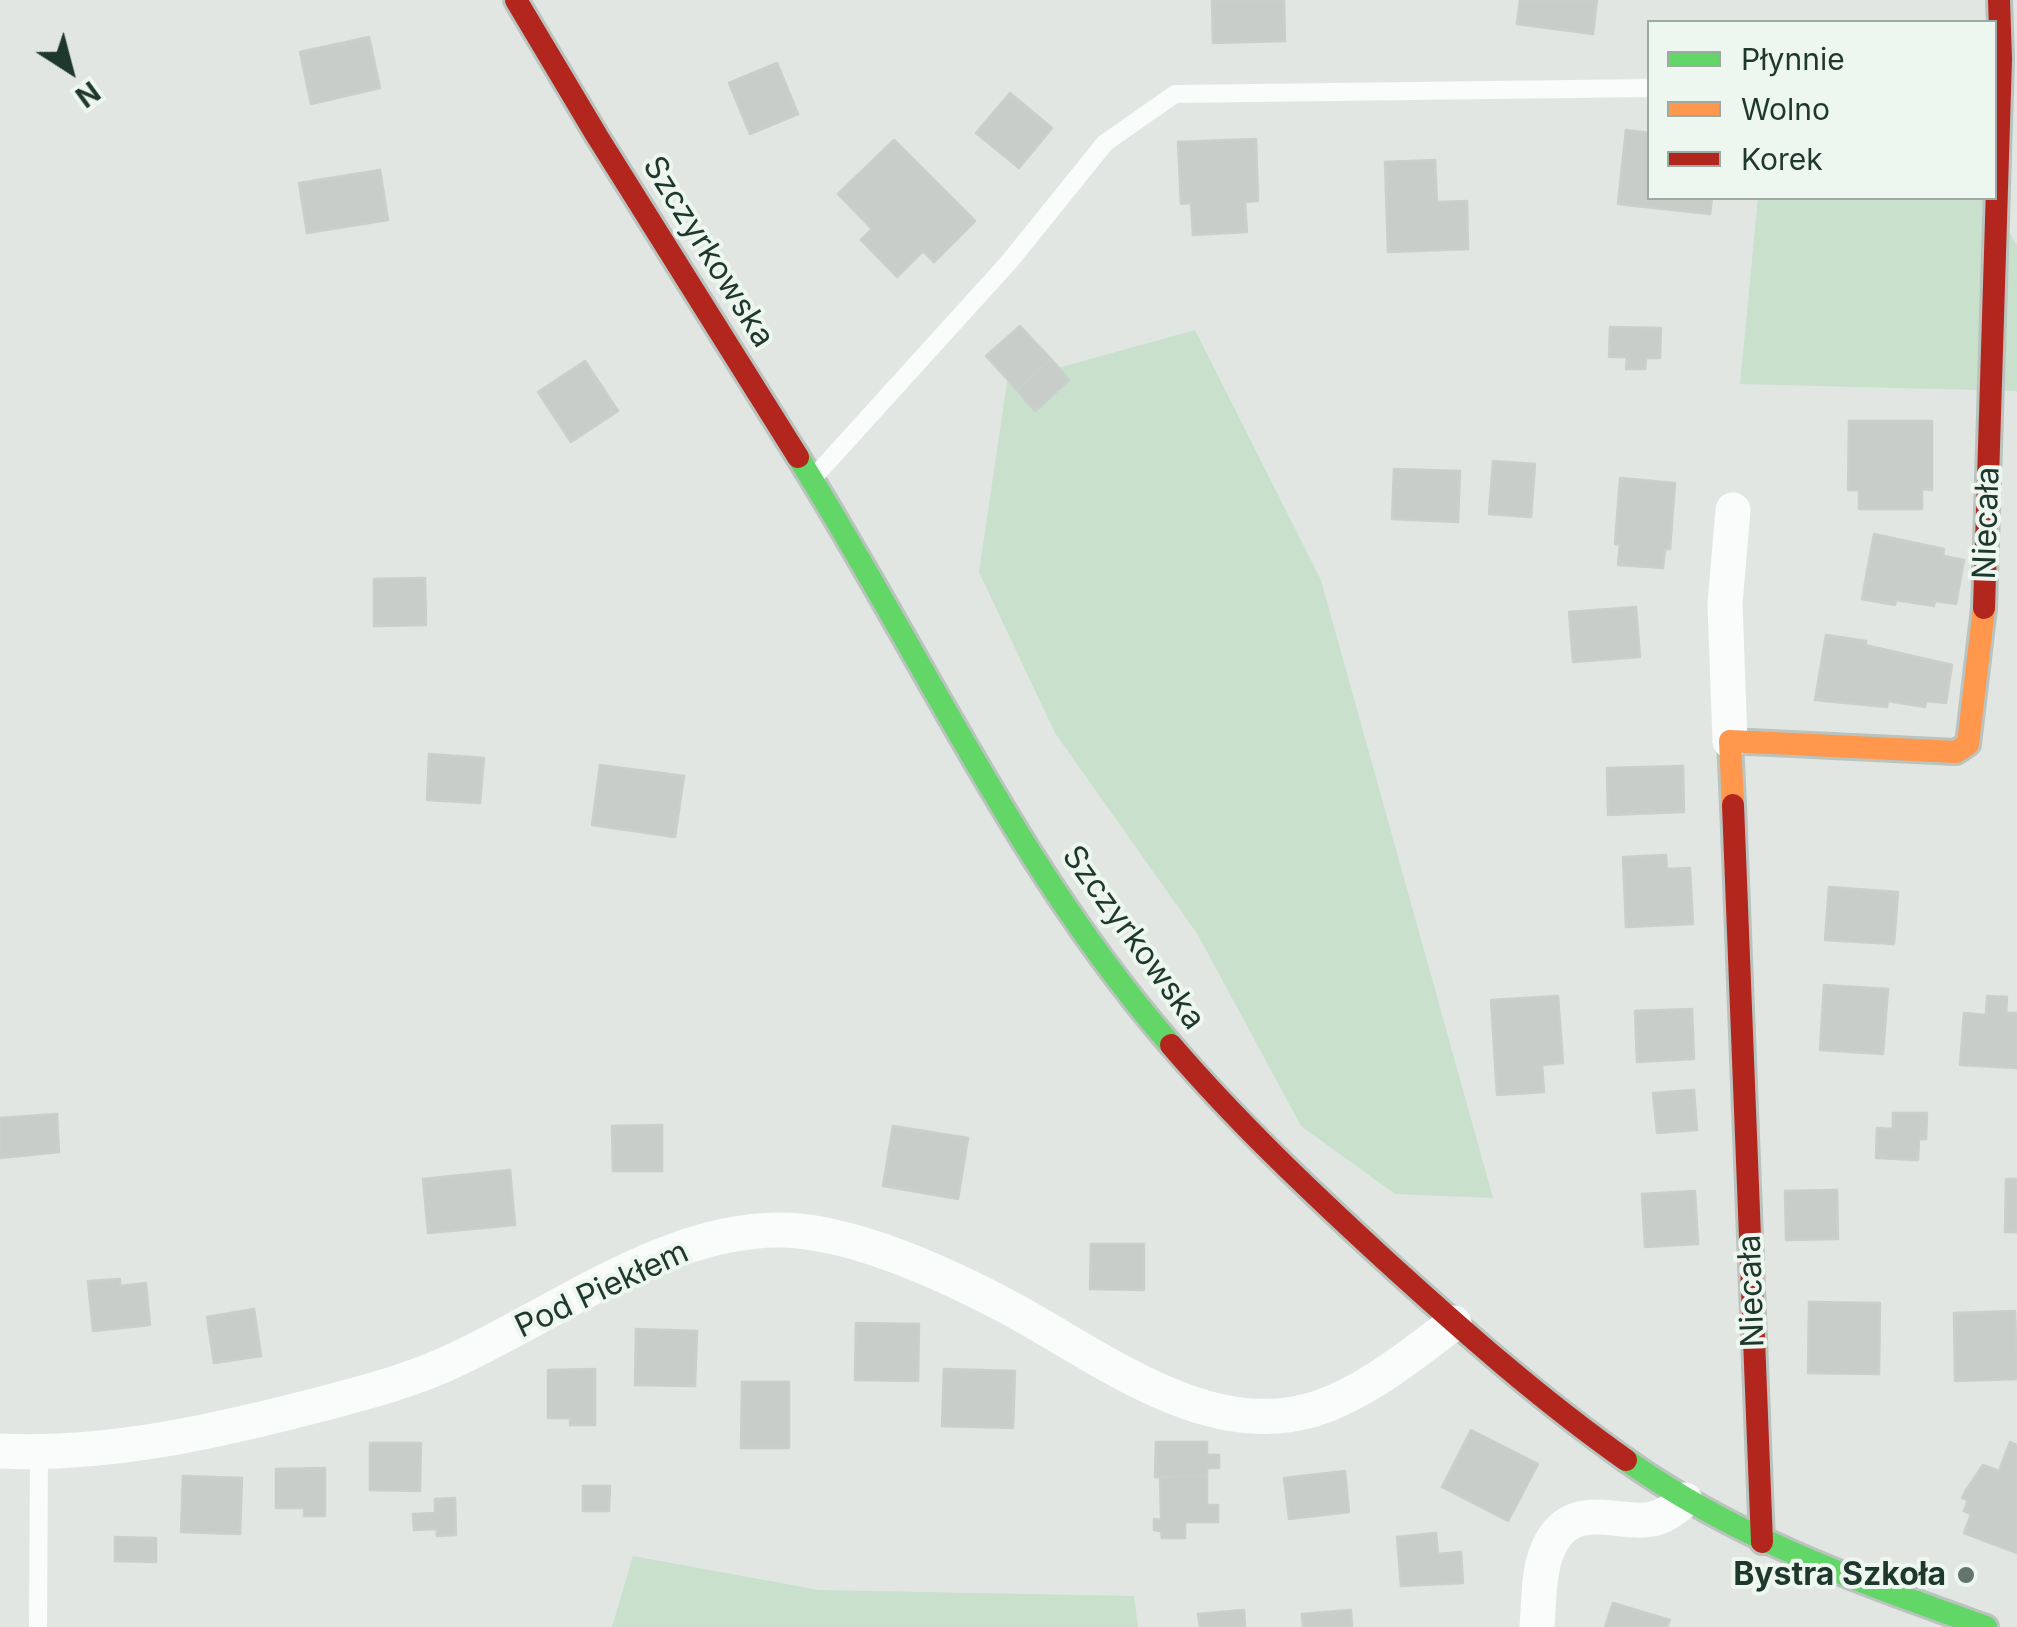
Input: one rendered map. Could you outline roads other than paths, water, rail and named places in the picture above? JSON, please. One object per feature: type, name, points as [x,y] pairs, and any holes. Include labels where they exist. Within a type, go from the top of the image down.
[{"type":"main road","name":"Szczyrkowska","points":[[516,0],[812,480],[1052,887],[1171,1050],[1260,1144],[1454,1323],[1576,1425],[1685,1500],[1762,1542],[1986,1627]]},
{"type":"main road","name":"Niecała","points":[[1997,191],[1999,0]]},
{"type":"main road","name":"Niecała","points":[[1762,1542],[1730,741],[1956,752],[1968,744],[1984,622],[1997,200]]},
{"type":"street","name":"Niecała","points":[[1730,741],[1725,604],[1732,510]]},
{"type":"street","name":"Pod Piekłem","points":[[0,1451],[39,1453],[174,1439],[360,1394],[442,1366],[656,1256],[749,1234],[798,1231],[920,1266],[1004,1304],[1114,1368],[1174,1396],[1224,1412],[1272,1417],[1313,1409],[1348,1396],[1386,1374],[1454,1323]]},
{"type":"street","points":[[1537,1627],[1545,1557],[1566,1527],[1580,1518],[1596,1516],[1656,1519],[1685,1500]]},
{"type":"lane","points":[[812,480],[1008,262],[1105,143],[1175,94],[1647,88]]},
{"type":"lane","points":[[38,1627],[39,1453]]},
{"type":"place","name":"Bystra Szkoła","points":[[1966,1575]]}]
